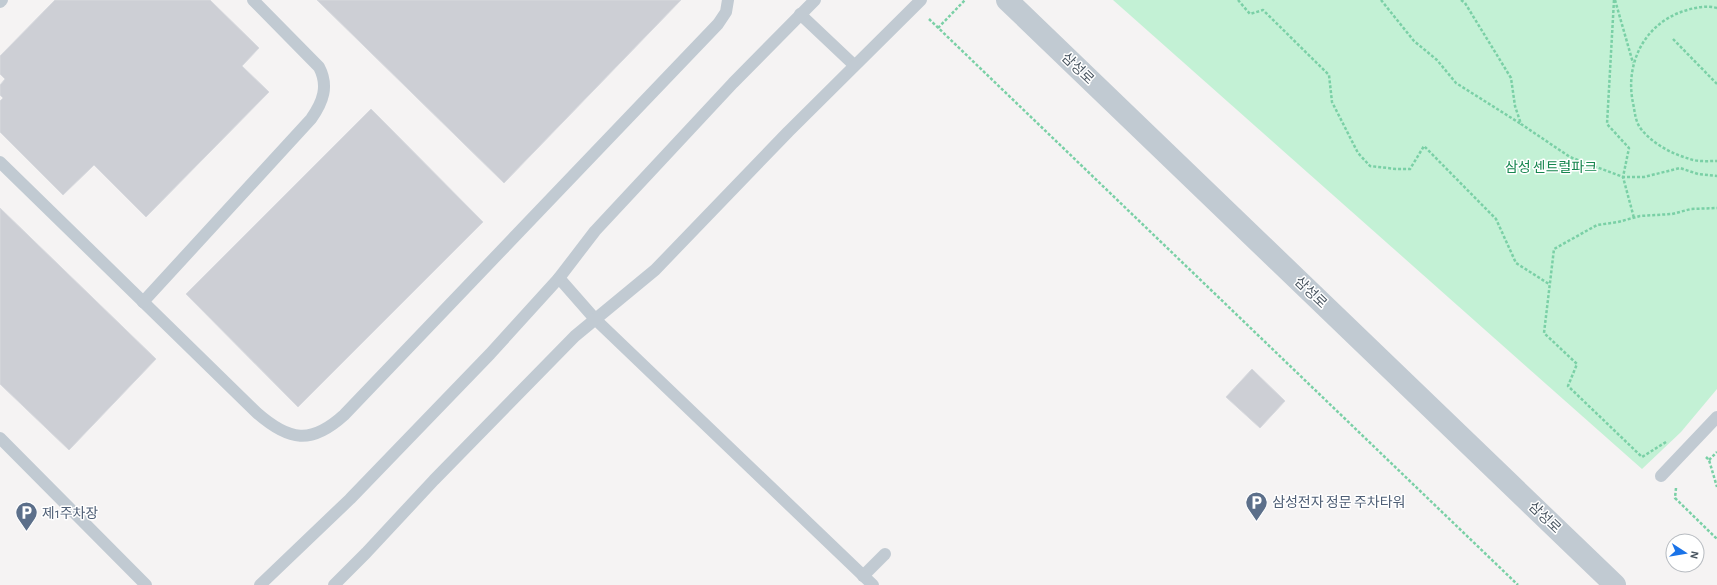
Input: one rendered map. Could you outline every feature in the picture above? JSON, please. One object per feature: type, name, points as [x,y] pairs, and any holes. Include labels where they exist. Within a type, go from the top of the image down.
[{"type":"street","name":"삼성로","points":[[1007,0],[1615,585]]},
{"type":"lane","points":[[143,302],[311,120],[319,108],[323,98],[325,87],[323,75],[319,66],[253,0]]},
{"type":"lane","points":[[0,162],[270,425],[284,432],[299,436],[309,436],[327,428],[344,415],[718,24],[726,12],[728,0]]},
{"type":"lane","points":[[260,585],[350,499],[490,354],[560,278],[595,231],[800,14],[815,0]]},
{"type":"lane","points":[[334,585],[575,336],[654,270],[854,65],[918,3]]},
{"type":"lane","points":[[800,14],[854,65]]},
{"type":"lane","points":[[560,278],[595,319],[873,585]]},
{"type":"lane","points":[[1661,476],[1717,417]]},
{"type":"lane","points":[[0,438],[146,585]]},
{"type":"lane","points":[[863,576],[885,554]]},
{"type":"path","points":[[938,28],[965,0]]},
{"type":"path","points":[[1238,0],[1250,14],[1263,10],[1329,75],[1332,102],[1358,153],[1370,166],[1410,169],[1424,146],[1496,219],[1516,262],[1549,284]]},
{"type":"path","points":[[1381,0],[1414,41],[1437,60],[1456,83],[1570,157],[1623,177],[1644,177],[1680,168],[1698,174],[1717,176]]},
{"type":"path","points":[[1461,0],[1465,3],[1510,78],[1515,106],[1521,124]]},
{"type":"path","points":[[1615,0],[1607,124],[1629,148],[1623,177],[1634,218]]},
{"type":"path","points":[[1615,0],[1633,63]]},
{"type":"path","points":[[918,3],[938,28],[1518,585]]},
{"type":"path","points":[[1717,8],[1690,9],[1671,16],[1658,26],[1649,35],[1635,56],[1631,75],[1631,94],[1635,117],[1642,130],[1658,145],[1679,156],[1691,160],[1717,162]]},
{"type":"path","points":[[1673,39],[1717,84]]},
{"type":"path","points":[[1668,440],[1642,457],[1568,386],[1577,364],[1544,333],[1554,249],[1597,224],[1618,222],[1640,216],[1672,214],[1692,209],[1717,208]]},
{"type":"path","points":[[1709,460],[1717,452]]},
{"type":"path","points":[[1676,483],[1675,498],[1717,539]]},
{"type":"green space","name":"삼성 센트럴파크","points":[[1113,0],[1717,0],[1717,389],[1681,432],[1642,469]]},
{"type":"building","points":[[55,0],[210,0],[259,48],[242,66],[269,92],[146,217],[94,165],[63,195],[0,132],[0,101],[3,98],[0,95],[0,85],[5,79],[0,74],[0,56]]},
{"type":"building","points":[[317,0],[681,0],[504,183]]},
{"type":"building","points":[[371,109],[483,222],[298,407],[186,294]]},
{"type":"building","points":[[0,208],[156,359],[69,450],[0,384]]},
{"type":"building","points":[[1252,369],[1285,401],[1260,428],[1226,397]]},
{"type":"place","name":"삼성전자 정문 주차타워","points":[[1256,522]]},
{"type":"place","name":"제1주차장","points":[[26,532]]}]
